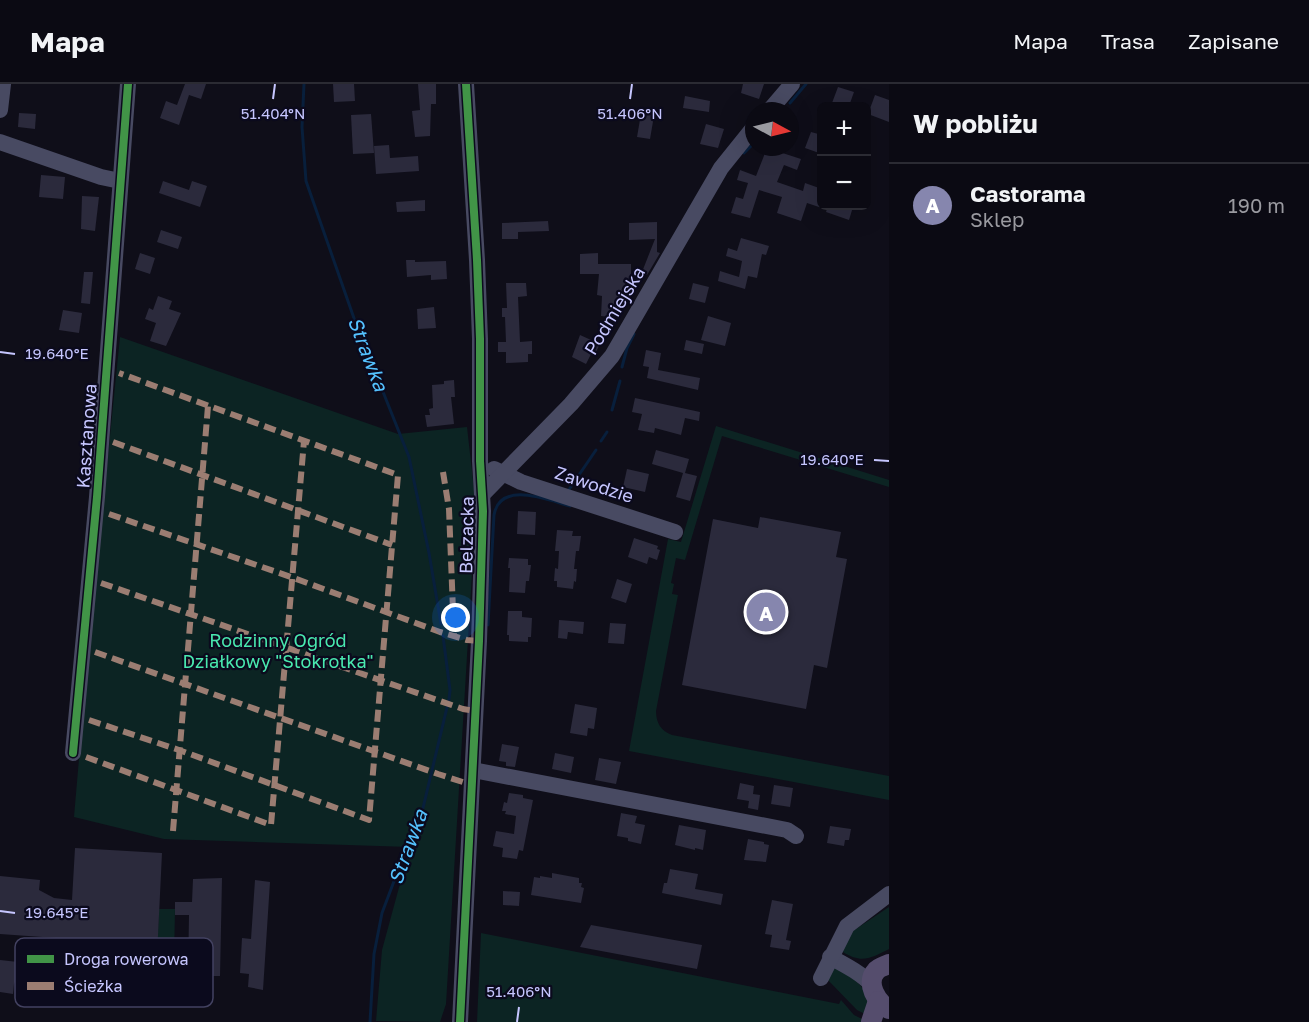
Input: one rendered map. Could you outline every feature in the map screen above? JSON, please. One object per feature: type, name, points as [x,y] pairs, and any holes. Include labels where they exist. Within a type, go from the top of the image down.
[{"type":"main road","points":[[871,1022],[880,999],[873,976],[885,966]]},
{"type":"street","points":[[0,110],[3,84]]},
{"type":"street","name":"Kasztanowa","points":[[73,753],[98,497],[128,84]]},
{"type":"street","name":"Belzacka","points":[[460,1022],[480,629],[483,494],[480,462],[478,283],[466,84]]},
{"type":"street","points":[[777,102],[792,84]]},
{"type":"street","name":"Podmiejska","points":[[483,494],[593,380],[612,356],[709,188],[745,138]]},
{"type":"street","points":[[0,142],[101,177],[120,181]]},
{"type":"street","name":"Zawodzie","points":[[480,462],[521,482],[675,532]]},
{"type":"street","points":[[473,770],[786,830],[796,836]]},
{"type":"street","points":[[821,978],[847,926],[889,894]]},
{"type":"street","points":[[830,957],[885,966]]},
{"type":"street","points":[[830,957],[848,966],[867,980],[880,999]]},
{"type":"green space","name":"Rodzinny Ogród Działkowy \"Stokrotka\"","points":[[120,337],[398,434],[467,427],[476,507],[446,1004],[440,1022],[376,1021],[382,950],[410,847],[164,839],[74,817]]},
{"type":"green space","points":[[716,426],[889,480],[889,487],[722,436],[685,560],[676,558],[671,583],[674,584],[672,594],[678,595],[656,711],[658,723],[662,729],[672,735],[889,776],[889,800],[629,751],[668,539],[681,542]]},
{"type":"green space","points":[[889,907],[889,949],[861,959],[843,952],[847,935]]},
{"type":"green space","points":[[159,909],[175,909],[174,938],[158,938]]},
{"type":"green space","points":[[481,933],[839,1004],[841,1000],[854,1015],[864,1020],[863,1022],[477,1022]]},
{"type":"green space","points":[[835,967],[856,981],[865,992],[868,998],[867,1015],[857,1010],[827,979]]},
{"type":"building","points":[[185,84],[206,84],[201,99],[189,95],[179,125],[160,118],[166,101],[177,105]]},
{"type":"building","points":[[333,84],[354,84],[355,101],[334,102]]},
{"type":"building","points":[[418,84],[436,84],[436,104],[431,104],[430,136],[415,137],[412,111],[420,110]]},
{"type":"building","points":[[743,84],[764,84],[759,99],[741,93]]},
{"type":"building","points":[[838,87],[854,92],[850,102],[832,102]]},
{"type":"building","points":[[875,95],[889,100],[889,122],[871,115],[871,106]]},
{"type":"building","points":[[685,96],[710,101],[709,112],[683,108]]},
{"type":"building","points":[[642,108],[655,110],[650,139],[637,137]]},
{"type":"building","points":[[19,113],[36,114],[35,129],[18,127]]},
{"type":"building","points":[[371,114],[374,153],[353,154],[351,115]]},
{"type":"building","points":[[706,124],[724,129],[718,148],[700,144]]},
{"type":"building","points":[[811,132],[817,134],[817,152],[805,148]]},
{"type":"building","points":[[389,145],[390,158],[418,156],[419,171],[376,174],[374,146]]},
{"type":"building","points":[[764,156],[792,156],[801,159],[797,170],[784,165],[777,182],[803,191],[805,183],[817,187],[817,206],[807,203],[801,221],[777,213],[782,197],[759,190],[750,218],[731,213],[736,197],[743,199],[748,183],[737,180],[740,170],[756,176]]},
{"type":"building","points":[[41,175],[65,177],[63,199],[39,197]]},
{"type":"building","points":[[163,181],[189,190],[192,181],[207,186],[200,207],[159,193]]},
{"type":"building","points":[[82,196],[99,197],[95,231],[81,229]]},
{"type":"building","points":[[425,200],[425,211],[397,212],[396,202]]},
{"type":"building","points":[[827,210],[852,210],[849,220],[826,212]]},
{"type":"building","points":[[548,221],[549,231],[518,232],[518,239],[502,239],[502,223]]},
{"type":"building","points":[[657,222],[657,252],[660,253],[647,275],[642,272],[655,239],[629,240],[629,223]]},
{"type":"building","points":[[161,230],[182,237],[178,249],[157,242]]},
{"type":"building","points":[[741,238],[769,246],[766,255],[762,254],[757,278],[748,276],[745,289],[718,281],[720,271],[739,277],[742,261],[726,256],[728,248],[737,251]]},
{"type":"building","points":[[140,253],[155,258],[150,274],[135,269]]},
{"type":"building","points":[[598,253],[598,264],[631,264],[631,298],[628,298],[627,306],[611,305],[610,317],[601,316],[602,296],[597,295],[599,274],[580,274],[580,254]]},
{"type":"building","points":[[406,260],[446,261],[447,279],[431,280],[431,275],[407,277]]},
{"type":"building","points":[[84,272],[93,272],[90,304],[81,303]]},
{"type":"building","points":[[506,283],[526,283],[527,296],[518,297],[520,342],[532,341],[532,354],[528,354],[528,362],[506,363],[506,352],[498,352],[498,342],[506,342],[505,317],[502,317],[502,308],[507,308]]},
{"type":"building","points":[[693,283],[709,287],[705,303],[689,299]]},
{"type":"building","points":[[158,296],[172,301],[169,309],[181,313],[166,346],[150,341],[156,323],[145,319],[149,308],[153,310]]},
{"type":"building","points":[[434,307],[436,328],[418,329],[417,309]]},
{"type":"building","points":[[63,310],[82,313],[79,333],[59,330]]},
{"type":"building","points":[[708,316],[731,323],[725,346],[701,340]]},
{"type":"building","points":[[580,335],[600,344],[596,352],[593,350],[586,364],[572,357]]},
{"type":"building","points":[[686,340],[704,344],[702,354],[684,350]]},
{"type":"building","points":[[646,350],[661,353],[658,370],[700,378],[698,390],[647,378],[649,367],[643,366]]},
{"type":"building","points":[[454,380],[455,397],[451,397],[454,424],[427,427],[425,415],[430,415],[429,409],[433,408],[432,385]]},
{"type":"building","points":[[635,398],[700,412],[699,421],[685,418],[681,435],[655,428],[654,433],[638,430],[642,414],[632,412]]},
{"type":"building","points":[[656,450],[689,459],[685,473],[697,476],[690,501],[676,497],[683,473],[652,464]]},
{"type":"building","points":[[627,469],[649,474],[645,492],[623,487]]},
{"type":"building","points":[[518,511],[536,512],[535,535],[517,534]]},
{"type":"building","points":[[760,517],[841,532],[836,557],[847,559],[827,668],[814,665],[806,709],[682,685],[713,519],[758,528]]},
{"type":"building","points":[[557,530],[573,531],[572,536],[581,536],[579,551],[576,551],[574,569],[577,569],[576,582],[574,581],[573,589],[557,587],[557,581],[554,581],[555,568],[558,569],[559,551],[555,551]]},
{"type":"building","points":[[634,538],[658,546],[657,549],[660,550],[657,560],[649,557],[647,564],[628,557]]},
{"type":"building","points":[[509,558],[528,559],[528,565],[531,565],[525,593],[509,592]]},
{"type":"building","points":[[617,579],[632,584],[626,603],[611,598]]},
{"type":"building","points":[[508,611],[522,611],[522,617],[532,618],[531,637],[528,637],[528,642],[509,641]]},
{"type":"building","points":[[559,620],[584,622],[583,634],[568,632],[567,639],[558,638]]},
{"type":"building","points":[[610,623],[626,624],[624,644],[608,643]]},
{"type":"building","points":[[575,704],[597,708],[594,729],[588,728],[587,736],[570,733]]},
{"type":"building","points":[[502,744],[519,747],[515,767],[506,766],[506,762],[499,761]]},
{"type":"building","points":[[555,753],[574,757],[571,773],[552,769]]},
{"type":"building","points":[[599,758],[621,762],[616,784],[595,780]]},
{"type":"building","points":[[740,783],[754,786],[753,794],[760,795],[758,810],[748,808],[749,801],[737,799]]},
{"type":"building","points":[[774,785],[793,788],[790,807],[771,804]]},
{"type":"building","points":[[509,793],[523,795],[523,798],[533,800],[523,851],[519,850],[517,859],[502,857],[503,848],[493,846],[496,831],[514,834],[516,816],[505,814],[506,811],[502,811]]},
{"type":"building","points":[[621,813],[637,816],[635,823],[645,825],[641,844],[617,836]]},
{"type":"building","points":[[679,825],[706,830],[703,850],[675,845]]},
{"type":"building","points":[[830,826],[851,829],[849,840],[845,840],[844,846],[827,843]]},
{"type":"building","points":[[748,839],[769,845],[766,862],[744,860]]},
{"type":"building","points":[[75,848],[162,853],[158,938],[56,938],[0,934],[0,876],[40,880],[39,890],[54,898],[72,900]]},
{"type":"building","points":[[670,869],[698,874],[695,889],[723,894],[721,905],[662,893]]},
{"type":"building","points":[[552,873],[579,878],[579,883],[582,883],[581,887],[584,888],[581,903],[531,895],[534,877],[552,878]]},
{"type":"building","points":[[222,878],[220,976],[213,976],[213,938],[189,938],[189,915],[175,915],[175,902],[192,902],[193,879]]},
{"type":"building","points":[[255,880],[270,882],[263,990],[248,987],[249,974],[240,973],[242,938],[251,939]]},
{"type":"building","points":[[503,891],[520,892],[519,906],[503,905]]},
{"type":"building","points":[[772,900],[793,904],[786,940],[791,941],[789,950],[770,947],[772,935],[765,934]]},
{"type":"building","points":[[591,925],[702,945],[697,969],[580,947]]},
{"type":"building","points":[[0,960],[15,962],[13,994],[0,992]]},
{"type":"waterway","name":"Strawka","points":[[304,84],[302,127],[306,181],[356,324],[409,457],[441,624]]},
{"type":"waterway","points":[[791,102],[806,84]]},
{"type":"waterway","points":[[622,367],[634,334]]},
{"type":"waterway","points":[[612,410],[620,381]]},
{"type":"waterway","points":[[601,441],[607,432]]},
{"type":"waterway","points":[[568,491],[596,450]]},
{"type":"waterway","points":[[488,625],[494,515],[498,504],[505,498],[526,495],[570,506]]},
{"type":"waterway","name":"Strawka","points":[[370,1022],[374,954],[382,913],[402,860],[418,829],[449,699],[450,690],[443,636]]},
{"type":"marked path","points":[[89,720],[179,750],[369,820],[398,475],[119,373]]},
{"type":"marked path","points":[[173,831],[208,406]]},
{"type":"marked path","points":[[86,757],[271,825],[304,441]]},
{"type":"marked path","points":[[113,442],[392,545]]},
{"type":"marked path","points":[[443,472],[449,509],[454,636]]},
{"type":"marked path","points":[[109,514],[440,632],[479,641]]},
{"type":"marked path","points":[[101,583],[463,709],[475,711]]},
{"type":"marked path","points":[[95,652],[472,785]]},
{"type":"cycle path","points":[[73,753],[97,497],[128,84]]},
{"type":"cycle path","points":[[460,1022],[479,641],[483,511],[480,461],[480,339],[477,260],[466,84]]},
{"type":"place","name":"Castorama","points":[[766,612]]}]
